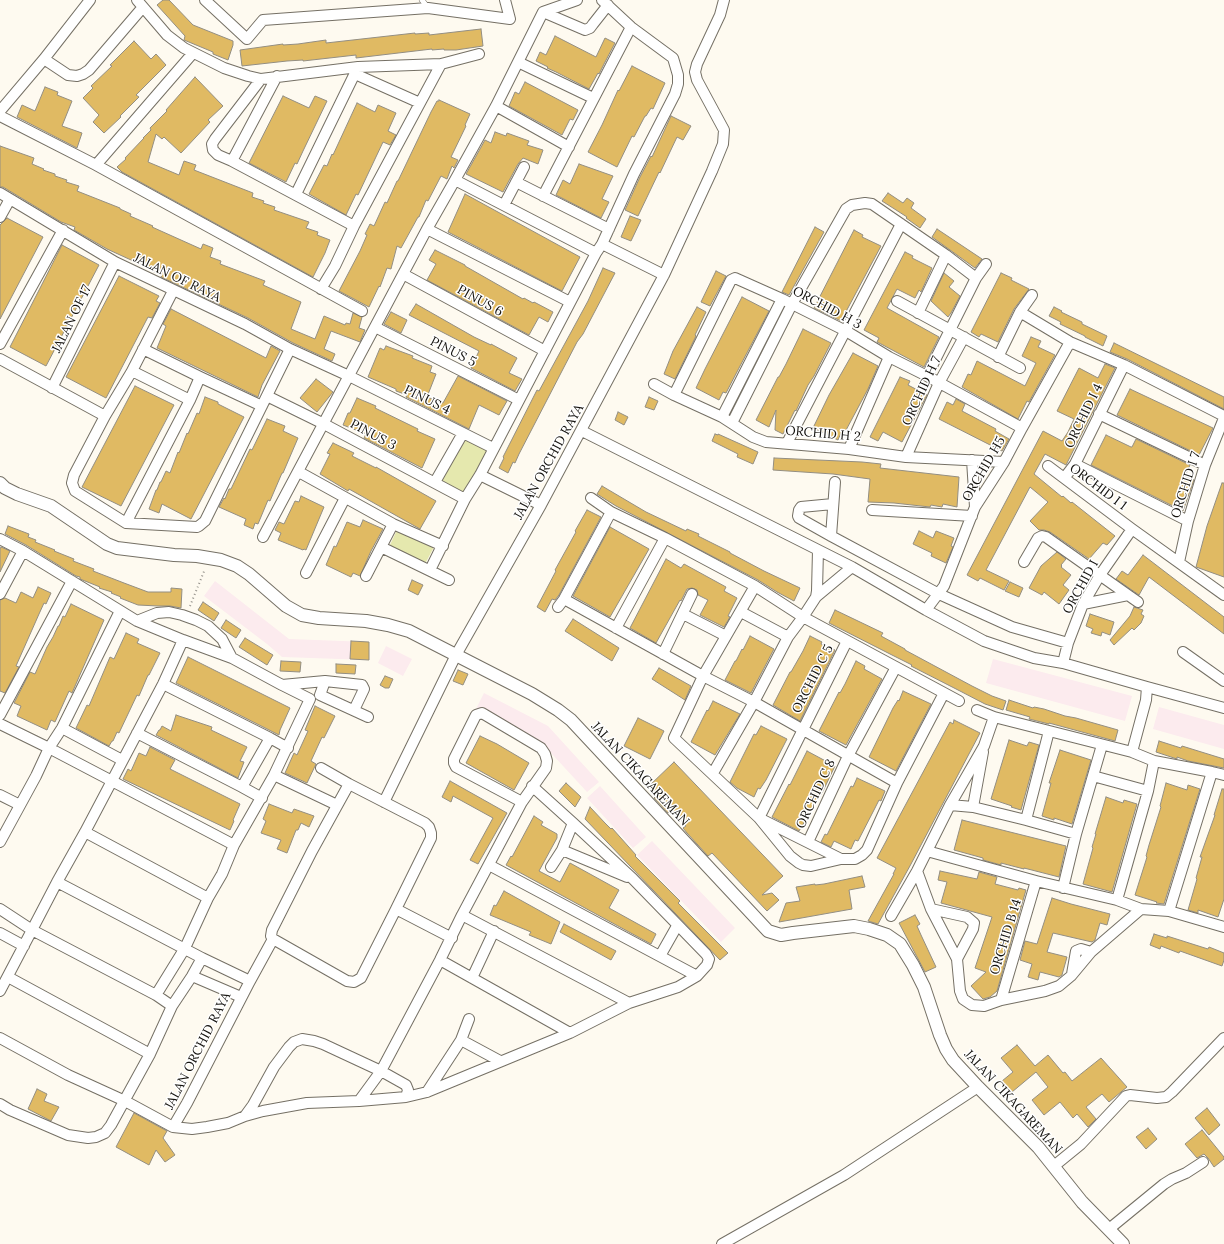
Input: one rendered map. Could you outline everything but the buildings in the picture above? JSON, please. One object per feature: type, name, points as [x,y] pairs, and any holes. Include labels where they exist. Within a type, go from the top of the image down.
[{"type":"street","points":[[0,111],[44,59],[90,0]]},
{"type":"street","points":[[205,0],[247,39],[263,20],[425,4],[510,19],[505,0]]},
{"type":"street","points":[[263,537],[299,472],[426,229],[496,106],[544,12],[577,0]]},
{"type":"street","name":"JALAN ORCHID RAYA","points":[[384,802],[456,655],[542,506],[664,275],[712,171],[723,144],[724,130],[697,80],[696,72],[697,64],[720,15],[724,0]]},
{"type":"street","points":[[430,570],[570,302],[602,244],[634,174],[671,102],[678,84],[678,75],[673,58],[631,27],[605,2],[590,28],[585,30],[544,12]]},
{"type":"street","points":[[44,59],[68,75],[77,76],[83,74],[89,70],[140,3],[167,35],[184,48],[224,68],[248,76],[261,78],[441,64],[479,54]]},
{"type":"street","points":[[542,196],[631,27]]},
{"type":"street","points":[[96,165],[193,53]]},
{"type":"street","points":[[518,62],[593,98]]},
{"type":"street","points":[[321,289],[335,266],[354,226],[441,64]]},
{"type":"street","points":[[357,71],[420,103]]},
{"type":"street","points":[[296,194],[357,71]]},
{"type":"street","points":[[232,161],[277,76]]},
{"type":"street","points":[[261,78],[212,144],[213,150],[218,155],[296,194],[354,226]]},
{"type":"street","points":[[496,106],[569,147]]},
{"type":"street","points":[[0,116],[96,165],[362,311]]},
{"type":"street","points":[[504,205],[524,167]]},
{"type":"street","points":[[455,180],[596,253]]},
{"type":"street","points":[[516,182],[609,229]]},
{"type":"street","name":"JALAN OF RAYA","points":[[0,193],[115,262],[173,291],[245,324],[290,349],[348,376]]},
{"type":"street","points":[[0,217],[10,199]]},
{"type":"street","points":[[732,423],[792,304],[846,209],[852,205],[865,203],[872,204],[946,255],[976,278]]},
{"type":"street","points":[[787,443],[901,224]]},
{"type":"street","points":[[426,229],[570,302]]},
{"type":"street","points":[[0,344],[63,230]]},
{"type":"street","points":[[602,244],[664,275]]},
{"type":"street","points":[[918,313],[946,255]]},
{"type":"street","name":"JALAN OF 17","points":[[52,388],[115,262]]},
{"type":"street","points":[[928,376],[976,278],[986,264]]},
{"type":"street","name":"PINUS 6","points":[[403,274],[545,351]]},
{"type":"street","name":"ORCHID H 3","points":[[674,395],[731,280],[735,278],[782,299],[846,331],[889,357],[928,376],[1022,428]]},
{"type":"street","points":[[173,291],[132,371],[105,416],[74,475],[72,484],[75,490],[126,523],[197,527],[205,521],[290,349]]},
{"type":"street","points":[[998,356],[1020,312],[1032,295]]},
{"type":"street","points":[[722,417],[782,299]]},
{"type":"street","points":[[897,301],[1020,368]]},
{"type":"street","points":[[1020,312],[1070,342],[1124,365],[1224,417]]},
{"type":"street","name":"PINUS 5","points":[[375,327],[519,400]]},
{"type":"street","name":"ORCHID H 7","points":[[906,456],[939,383],[964,337]]},
{"type":"street","name":"ORCHID H5","points":[[926,610],[944,586],[974,511],[1004,462],[1070,342]]},
{"type":"street","points":[[143,349],[262,406]]},
{"type":"street","points":[[849,449],[889,357]]},
{"type":"street","points":[[0,359],[105,416]]},
{"type":"street","name":"ORCHID I 4","points":[[1065,477],[1074,464],[1124,365]]},
{"type":"street","points":[[132,371],[190,400]]},
{"type":"street","name":"PINUS 4","points":[[348,376],[493,448]]},
{"type":"street","points":[[126,523],[190,400],[200,377]]},
{"type":"street","name":"ORCHID H 2","points":[[654,384],[722,417],[752,437],[766,442],[849,449],[906,456],[1004,462]]},
{"type":"street","name":"PINUS 3","points":[[267,396],[435,482],[466,500]]},
{"type":"street","points":[[1099,414],[1205,466]]},
{"type":"street","name":"ORCHID I 7","points":[[1178,562],[1188,521],[1205,466],[1224,417]]},
{"type":"street","points":[[582,431],[984,641],[1034,658],[1063,663],[1224,708]]},
{"type":"street","points":[[435,482],[463,432]]},
{"type":"street","points":[[872,510],[974,511],[972,460]]},
{"type":"street","points":[[1074,464],[1188,521]]},
{"type":"street","name":"ORCHID I 1","points":[[1048,466],[1224,595]]},
{"type":"street","points":[[299,472],[393,524],[443,546]]},
{"type":"street","points":[[480,475],[542,506]]},
{"type":"street","points":[[831,536],[835,482]]},
{"type":"street","name":"JALAN CIKAGAREMAN","points":[[0,483],[5,488],[17,494],[51,506],[107,544],[117,548],[174,555],[196,556],[221,560],[236,566],[248,574],[286,606],[302,615],[319,618],[366,621],[409,631],[532,694],[558,710],[571,720],[768,931],[781,935],[854,926],[869,929],[887,936],[900,944],[924,987],[940,1035],[946,1048],[958,1066],[1023,1131],[1054,1166],[1082,1202],[1123,1244]]},
{"type":"street","points":[[306,573],[345,498]]},
{"type":"street","points":[[591,498],[611,512],[665,538],[755,586],[803,618],[959,701]]},
{"type":"street","points":[[833,504],[801,507],[798,513],[799,518],[939,594],[1012,627],[1068,643]]},
{"type":"street","points":[[558,608],[611,512]]},
{"type":"street","points":[[366,576],[393,524]]},
{"type":"street","name":"ORCHID I","points":[[1063,663],[1068,643],[1084,604],[1100,575],[1132,529]]},
{"type":"street","points":[[1024,562],[1038,538],[1042,536],[1046,537],[1138,602]]},
{"type":"street","points":[[616,628],[665,538]]},
{"type":"street","points":[[0,539],[23,551],[137,621],[232,658],[282,685],[354,710],[368,717]]},
{"type":"street","points":[[382,547],[449,580]]},
{"type":"street","points":[[0,594],[23,551]]},
{"type":"street","points":[[818,593],[819,555]]},
{"type":"street","points":[[713,773],[754,702],[788,637],[803,618],[818,593],[848,570]]},
{"type":"street","points":[[0,715],[72,581]]},
{"type":"street","points":[[755,586],[704,676],[674,738],[713,773],[759,818],[790,856],[804,865],[811,866],[841,859],[855,860],[867,850],[897,782],[944,693]]},
{"type":"street","points":[[663,654],[692,594]]},
{"type":"street","points":[[1084,604],[1128,595]]},
{"type":"street","points":[[564,599],[754,702],[848,756],[897,782]]},
{"type":"street","points":[[0,842],[36,776],[49,748],[62,728],[120,611]]},
{"type":"street","points":[[137,621],[157,613],[169,612],[186,616],[208,626],[222,639],[232,658]]},
{"type":"street","points":[[741,612],[788,637]]},
{"type":"street","points":[[683,614],[726,636]]},
{"type":"street","points":[[0,991],[163,684],[183,640]]},
{"type":"street","name":"ORCHID C 5","points":[[759,818],[847,641]]},
{"type":"street","points":[[1183,652],[1224,681]]},
{"type":"street","name":"ORCHID C 8","points":[[808,842],[848,756],[896,667]]},
{"type":"street","points":[[282,685],[325,681],[362,685],[364,689],[354,710]]},
{"type":"street","points":[[156,995],[185,948],[208,898],[222,874],[234,845],[262,798],[315,697],[325,681]]},
{"type":"street","points":[[163,684],[288,748]]},
{"type":"street","points":[[1132,752],[1146,700],[1147,687]]},
{"type":"street","points":[[977,710],[994,717],[1132,752],[1154,761],[1224,775]]},
{"type":"street","points":[[359,1101],[381,1070],[452,938],[522,802],[546,768],[547,761],[541,748],[482,713],[476,715],[454,759],[456,767],[522,802]]},
{"type":"street","points":[[973,807],[984,746],[994,717]]},
{"type":"street","points":[[0,724],[234,845]]},
{"type":"street","points":[[62,728],[122,760]]},
{"type":"street","points":[[1026,820],[1049,731]]},
{"type":"street","points":[[137,733],[262,798]]},
{"type":"street","points":[[242,788],[270,738]]},
{"type":"street","points":[[1063,888],[1076,834],[1102,745]]},
{"type":"street","points":[[891,916],[917,871],[950,805],[984,746]]},
{"type":"street","points":[[1117,900],[1148,791],[1154,761]]},
{"type":"street","points":[[273,939],[347,981],[354,982],[361,978],[431,838],[431,833],[425,823],[321,768]]},
{"type":"street","points":[[1169,911],[1212,772]]},
{"type":"street","points":[[274,775],[337,805]]},
{"type":"street","points":[[1093,776],[1148,791]]},
{"type":"street","name":"JALAN ORCHID RAYA","points":[[0,1038],[68,1075],[125,1101],[174,1127],[241,997],[273,939],[271,936],[272,930],[312,851],[349,784]]},
{"type":"street","points":[[174,1127],[207,1127],[228,1123],[263,1111],[307,1103],[406,1098],[427,1092],[570,1033],[629,1003],[678,986],[697,976],[707,965],[709,959],[706,954],[633,879],[574,823],[532,786]]},
{"type":"street","points":[[0,795],[20,805]]},
{"type":"street","points":[[950,805],[973,807],[1076,834]]},
{"type":"street","points":[[759,818],[841,859]]},
{"type":"street","points":[[552,867],[562,850],[574,823]]},
{"type":"street","points":[[85,832],[208,898]]},
{"type":"street","points":[[562,850],[633,879]]},
{"type":"street","points":[[927,851],[1063,888],[1117,900],[1141,908],[1169,911],[1223,923]]},
{"type":"street","points":[[489,865],[697,976]]},
{"type":"street","points":[[917,871],[931,909],[957,959],[960,991],[963,999],[972,1005],[984,1006],[1001,1000],[1045,991],[1059,986],[1071,976],[1076,951],[1082,949],[1091,952],[1141,908]]},
{"type":"street","name":"ORCHID B 14","points":[[1001,1000],[1036,881]]},
{"type":"street","points":[[57,882],[202,958],[250,981]]},
{"type":"street","points":[[0,909],[32,930],[156,995],[172,1006]]},
{"type":"street","points":[[396,909],[452,938]]},
{"type":"street","points":[[931,909],[967,916],[974,923],[974,929],[957,959]]},
{"type":"street","points":[[462,916],[494,931],[629,1003]]},
{"type":"street","points":[[660,956],[678,926]]},
{"type":"street","points":[[472,978],[494,931]]},
{"type":"street","points":[[0,933],[24,946]]},
{"type":"street","points":[[0,1104],[10,1110],[68,1135],[88,1138],[96,1137],[105,1133],[125,1101],[150,1054],[172,1006],[202,958]]},
{"type":"street","points":[[440,960],[570,1033]]},
{"type":"street","points":[[192,976],[241,997]]},
{"type":"street","points":[[8,977],[150,1054]]},
{"type":"street","points":[[427,1092],[461,1040],[469,1020]]},
{"type":"street","points":[[1054,1166],[1081,1144],[1126,1096],[1130,1095],[1157,1098],[1166,1097],[1224,1038]]},
{"type":"street","points":[[245,1116],[253,1105],[274,1067],[289,1047],[298,1040],[306,1039],[314,1041],[381,1070],[406,1086],[408,1090],[406,1098]]},
{"type":"street","points":[[461,1040],[500,1061]]},
{"type":"street","points":[[722,1244],[844,1175],[978,1087]]},
{"type":"street","points":[[1109,1229],[1164,1184],[1186,1173],[1203,1162]]},
{"type":"path","points":[[186,616],[209,558]]},
{"type":"shaded area","points":[[215,581],[289,639],[369,642],[369,660],[282,657],[204,596]]},
{"type":"shaded area","points":[[386,646],[412,659],[403,676],[378,663]]},
{"type":"shaded area","points":[[993,659],[1132,696],[1125,721],[986,683]]},
{"type":"shaded area","points":[[484,693],[548,726],[599,782],[587,792],[540,741],[476,709]]},
{"type":"shaded area","points":[[1159,707],[1224,725],[1224,749],[1153,729]]},
{"type":"shaded area","points":[[600,786],[646,837],[633,848],[587,798]]},
{"type":"shaded area","points":[[652,841],[735,928],[721,942],[637,855]]},
{"type":"green space","points":[[464,438],[488,451],[464,494],[440,481]]},
{"type":"green space","points":[[397,530],[434,547],[425,564],[389,547]]}]
